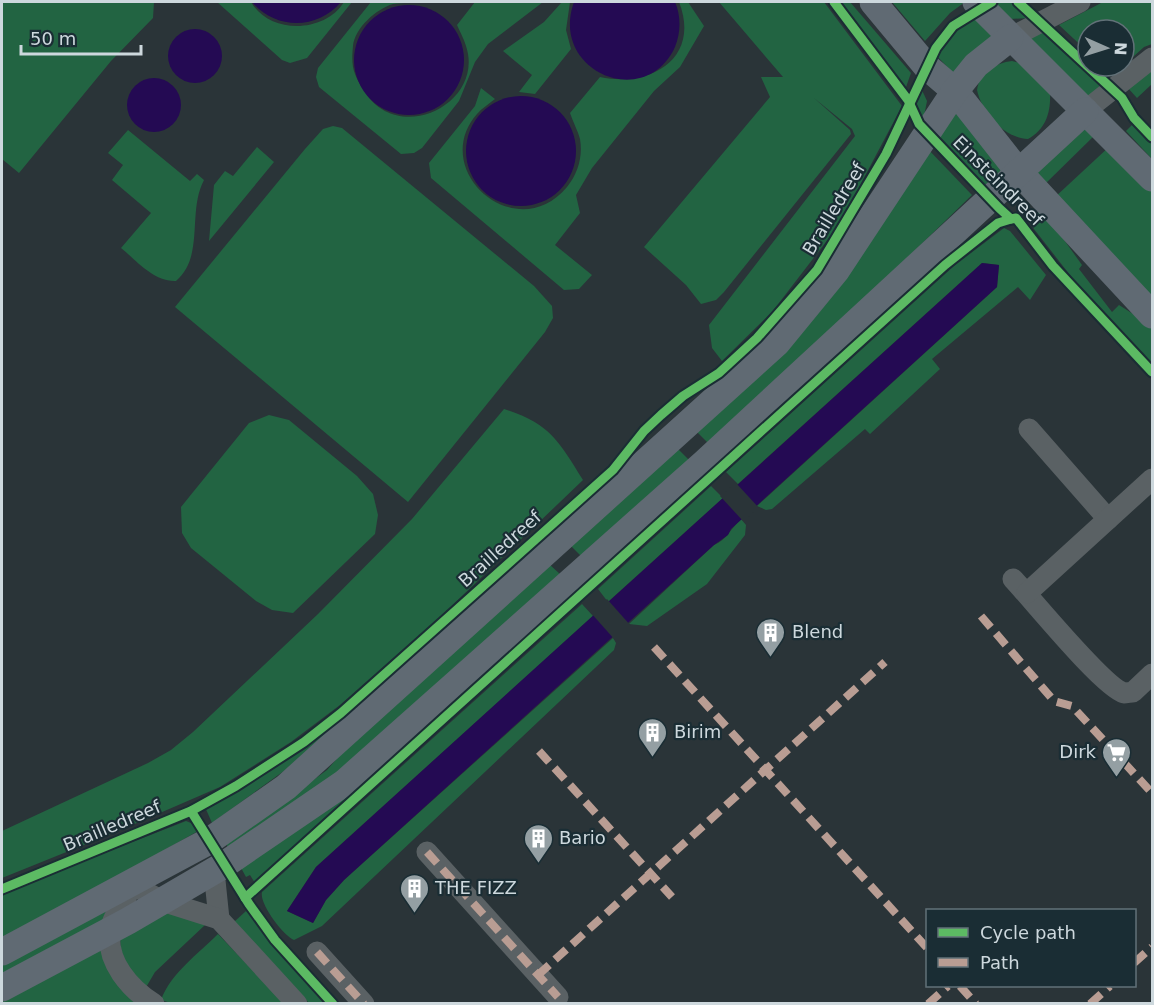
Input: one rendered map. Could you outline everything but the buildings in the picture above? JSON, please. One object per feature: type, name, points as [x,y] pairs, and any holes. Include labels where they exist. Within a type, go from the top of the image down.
[{"type":"main road","name":"Einsteindreef","points":[[873,2],[927,67],[955,91],[1018,171],[1152,315]]},
{"type":"main road","points":[[976,2],[1152,178]]},
{"type":"main road","name":"Brailledreef","points":[[2,952],[133,885],[209,842],[286,788],[777,343],[811,305],[836,271],[955,91],[976,65],[1010,38]]},
{"type":"main road","points":[[2,988],[110,930],[214,870],[344,783],[704,463],[1085,111]]},
{"type":"main road","points":[[677,432],[704,463]]},
{"type":"street","points":[[1010,38],[1080,2]]},
{"type":"street","points":[[1085,111],[1152,58]]},
{"type":"street","points":[[1029,429],[1108,519]]},
{"type":"street","points":[[1152,479],[1108,519],[1020,586],[1113,687],[1124,693],[1133,692],[1152,674]]},
{"type":"street","points":[[427,852],[557,999]]},
{"type":"street","points":[[214,870],[219,919]]},
{"type":"street","points":[[154,1004],[123,979],[112,950],[110,930],[133,885],[162,901],[219,919],[297,1004]]},
{"type":"street","points":[[317,952],[364,1004]]},
{"type":"green space","points":[[2,2],[154,2],[153,18],[111,61],[19,173],[2,159]]},
{"type":"green space","points":[[217,2],[251,2],[260,13],[271,20],[284,25],[298,26],[324,20],[344,2],[352,2],[307,58],[290,63],[282,60]]},
{"type":"green space","points":[[371,2],[424,2],[393,4],[380,10],[362,26],[355,39],[352,53],[358,80],[365,92],[380,108],[398,116],[417,116],[435,111],[451,100],[463,85],[469,67],[466,46],[457,25],[475,2],[543,2],[488,44],[475,62],[459,101],[422,148],[414,153],[401,154],[319,87],[316,77],[318,68]]},
{"type":"green space","points":[[562,2],[570,2],[566,30],[571,49],[535,94],[519,92],[532,75],[503,51],[544,22]]},
{"type":"green space","points":[[679,2],[688,2],[704,26],[680,67],[654,91],[592,168],[576,195],[580,213],[555,245],[592,275],[579,289],[564,290],[431,178],[429,163],[475,106],[481,88],[495,99],[477,114],[465,136],[463,158],[470,178],[484,194],[503,205],[525,209],[546,204],[567,187],[579,164],[580,139],[570,113],[600,77],[637,78],[667,65],[677,53],[683,39],[684,22]]},
{"type":"green space","points":[[719,2],[824,2],[902,106],[839,225],[772,312],[722,361],[712,348],[709,325],[855,136],[852,129],[814,98],[850,130],[851,134],[724,292],[716,300],[701,304],[686,285],[644,247],[770,97],[761,77],[783,77]]},
{"type":"green space","points":[[838,2],[850,2],[911,73],[905,90]]},
{"type":"green space","points":[[892,2],[965,2],[950,13],[925,41]]},
{"type":"green space","points":[[1001,2],[1014,2],[1030,18],[1010,19],[993,6]]},
{"type":"green space","points":[[1103,2],[1152,2],[1152,44],[1136,54],[1136,18],[1076,18],[1076,41],[1059,25]]},
{"type":"green space","points":[[976,13],[1005,40],[955,75],[935,54],[953,31]]},
{"type":"green space","points":[[1045,31],[1076,60],[1076,78],[1095,78],[1103,85],[1087,100],[1027,40]]},
{"type":"green space","points":[[1012,61],[1024,64],[1050,92],[1050,106],[1046,119],[1039,130],[1028,139],[1019,138],[995,123],[984,107],[977,90],[984,74],[1000,64]]},
{"type":"green space","points":[[1152,65],[1152,84],[1137,98],[1127,87]]},
{"type":"green space","points":[[921,88],[927,101],[923,121],[913,106]]},
{"type":"green space","points":[[951,108],[1006,168],[984,186],[935,134]]},
{"type":"green space","points":[[1087,123],[1097,133],[1043,186],[1032,173]]},
{"type":"green space","points":[[1134,123],[1152,142],[1152,159],[1126,131]]},
{"type":"green space","points":[[333,126],[342,128],[534,286],[552,306],[553,318],[545,332],[408,502],[175,307],[305,149],[323,129]]},
{"type":"green space","points":[[128,130],[190,181],[197,174],[204,180],[199,193],[190,259],[185,271],[176,281],[153,274],[121,248],[151,213],[112,180],[123,165],[108,153]]},
{"type":"green space","points":[[1110,146],[1152,188],[1152,303],[1054,198]]},
{"type":"green space","points":[[257,147],[274,162],[209,241],[214,185],[225,171],[233,176]]},
{"type":"green space","points":[[926,147],[972,195],[712,447],[696,431]]},
{"type":"green space","points":[[1042,209],[1082,265],[1079,269],[1112,312],[1119,305],[1152,326],[1152,367],[1091,302],[1034,229],[1029,221]]},
{"type":"green space","points":[[1004,228],[1010,231],[1046,275],[1030,300],[1018,287],[932,359],[940,369],[870,434],[865,429],[772,509],[766,510],[757,506],[997,287],[999,265],[982,263],[738,484],[726,472],[955,265]]},
{"type":"green space","points":[[504,409],[532,421],[551,435],[567,454],[583,480],[441,616],[340,705],[291,742],[220,787],[2,878],[2,831],[148,763],[171,750],[193,732],[318,614],[412,519]]},
{"type":"green space","points":[[269,415],[289,420],[357,476],[373,494],[378,515],[375,534],[293,613],[272,610],[256,601],[191,548],[182,533],[181,507],[249,423]]},
{"type":"green space","points":[[676,447],[689,460],[583,558],[570,545]]},
{"type":"green space","points":[[711,486],[723,498],[608,602],[598,589]]},
{"type":"green space","points":[[741,519],[746,525],[745,535],[707,584],[647,626],[629,624],[722,540]]},
{"type":"green space","points":[[549,564],[561,575],[345,768],[230,851],[226,844],[327,770],[353,740]]},
{"type":"green space","points":[[570,600],[255,883],[250,875],[246,877],[240,866]]},
{"type":"green space","points":[[582,604],[593,616],[316,867],[287,911],[313,923],[326,900],[344,880],[613,638],[616,643],[614,650],[322,926],[294,940],[290,937],[268,911],[262,892]]},
{"type":"green space","points":[[400,666],[288,768],[212,823],[205,807],[289,756]]},
{"type":"green space","points":[[186,821],[198,831],[2,943],[2,893]]},
{"type":"green space","points":[[118,900],[109,918],[2,980],[2,964]]},
{"type":"green space","points":[[168,909],[205,925],[155,972],[145,989],[134,978],[127,966],[120,936]]},
{"type":"green space","points":[[246,911],[327,1003],[309,1003],[234,922]]},
{"type":"green space","points":[[218,934],[284,1003],[174,1004],[161,1000],[171,981]]},
{"type":"green space","points":[[103,946],[141,1004],[2,1004],[2,1001]]},
{"type":"shaded area","points":[[252,2],[341,2],[320,18],[296,23],[273,18]]},
{"type":"shaded area","points":[[574,2],[675,2],[680,24],[675,47],[661,67],[643,77],[623,80],[604,75],[587,64],[575,47],[570,26]]},
{"type":"shaded area","points":[[409,5],[430,9],[448,21],[460,39],[464,60],[460,81],[448,99],[430,111],[409,115],[388,111],[370,99],[358,81],[354,60],[358,39],[370,21],[388,9]]},
{"type":"shaded area","points":[[195,29],[205,31],[214,37],[220,46],[222,56],[220,66],[214,75],[205,81],[195,83],[185,81],[176,75],[170,66],[168,56],[170,46],[176,37],[185,31]]},
{"type":"shaded area","points":[[149,78],[159,78],[169,82],[177,90],[181,105],[177,120],[169,128],[159,132],[149,132],[139,128],[131,120],[127,110],[127,100],[131,90],[139,82]]},
{"type":"shaded area","points":[[521,96],[542,100],[560,112],[572,130],[576,151],[572,172],[560,190],[542,202],[521,206],[500,202],[482,190],[470,172],[466,151],[470,130],[482,112],[500,100]]},
{"type":"shaded area","points":[[982,263],[999,265],[997,287],[731,529],[728,535],[714,545],[344,880],[326,900],[313,923],[287,911],[316,867]]},
{"type":"pier","points":[[736,483],[759,508],[743,521],[720,496]]},
{"type":"pier","points":[[607,599],[631,626],[615,640],[591,613]]},
{"type":"marked path","points":[[981,616],[1054,701],[1072,706],[1152,793]]},
{"type":"marked path","points":[[654,647],[926,947]]},
{"type":"marked path","points":[[538,975],[885,662]]},
{"type":"marked path","points":[[539,751],[672,897]]},
{"type":"marked path","points":[[427,852],[558,997]]},
{"type":"marked path","points":[[1136,961],[1152,947]]},
{"type":"marked path","points":[[317,952],[364,1004]]},
{"type":"marked path","points":[[928,1004],[947,987]]},
{"type":"marked path","points":[[961,987],[976,1004]]},
{"type":"marked path","points":[[1090,1004],[1109,987]]},
{"type":"cycle path","points":[[834,2],[908,100],[919,124],[999,208],[1011,219],[1016,218],[1053,266],[1152,372]]},
{"type":"cycle path","points":[[2,889],[191,811],[236,786],[304,742],[341,713],[536,539],[613,470],[644,431],[661,415],[683,396],[719,373],[757,338],[817,270],[886,154],[936,48],[953,26],[992,2]]},
{"type":"cycle path","points":[[1018,2],[1122,98],[1134,118],[1152,137]]},
{"type":"cycle path","points":[[245,898],[945,265],[998,223],[1011,219]]},
{"type":"cycle path","points":[[191,811],[249,904],[275,940],[333,1004]]},
{"type":"place","name":"Blend","points":[[771,658]]},
{"type":"place","name":"Birim","points":[[653,758]]},
{"type":"place","name":"Dirk","points":[[1117,778]]},
{"type":"place","name":"Bario","points":[[538,864]]},
{"type":"place","name":"THE FIZZ","points":[[414,914]]}]
